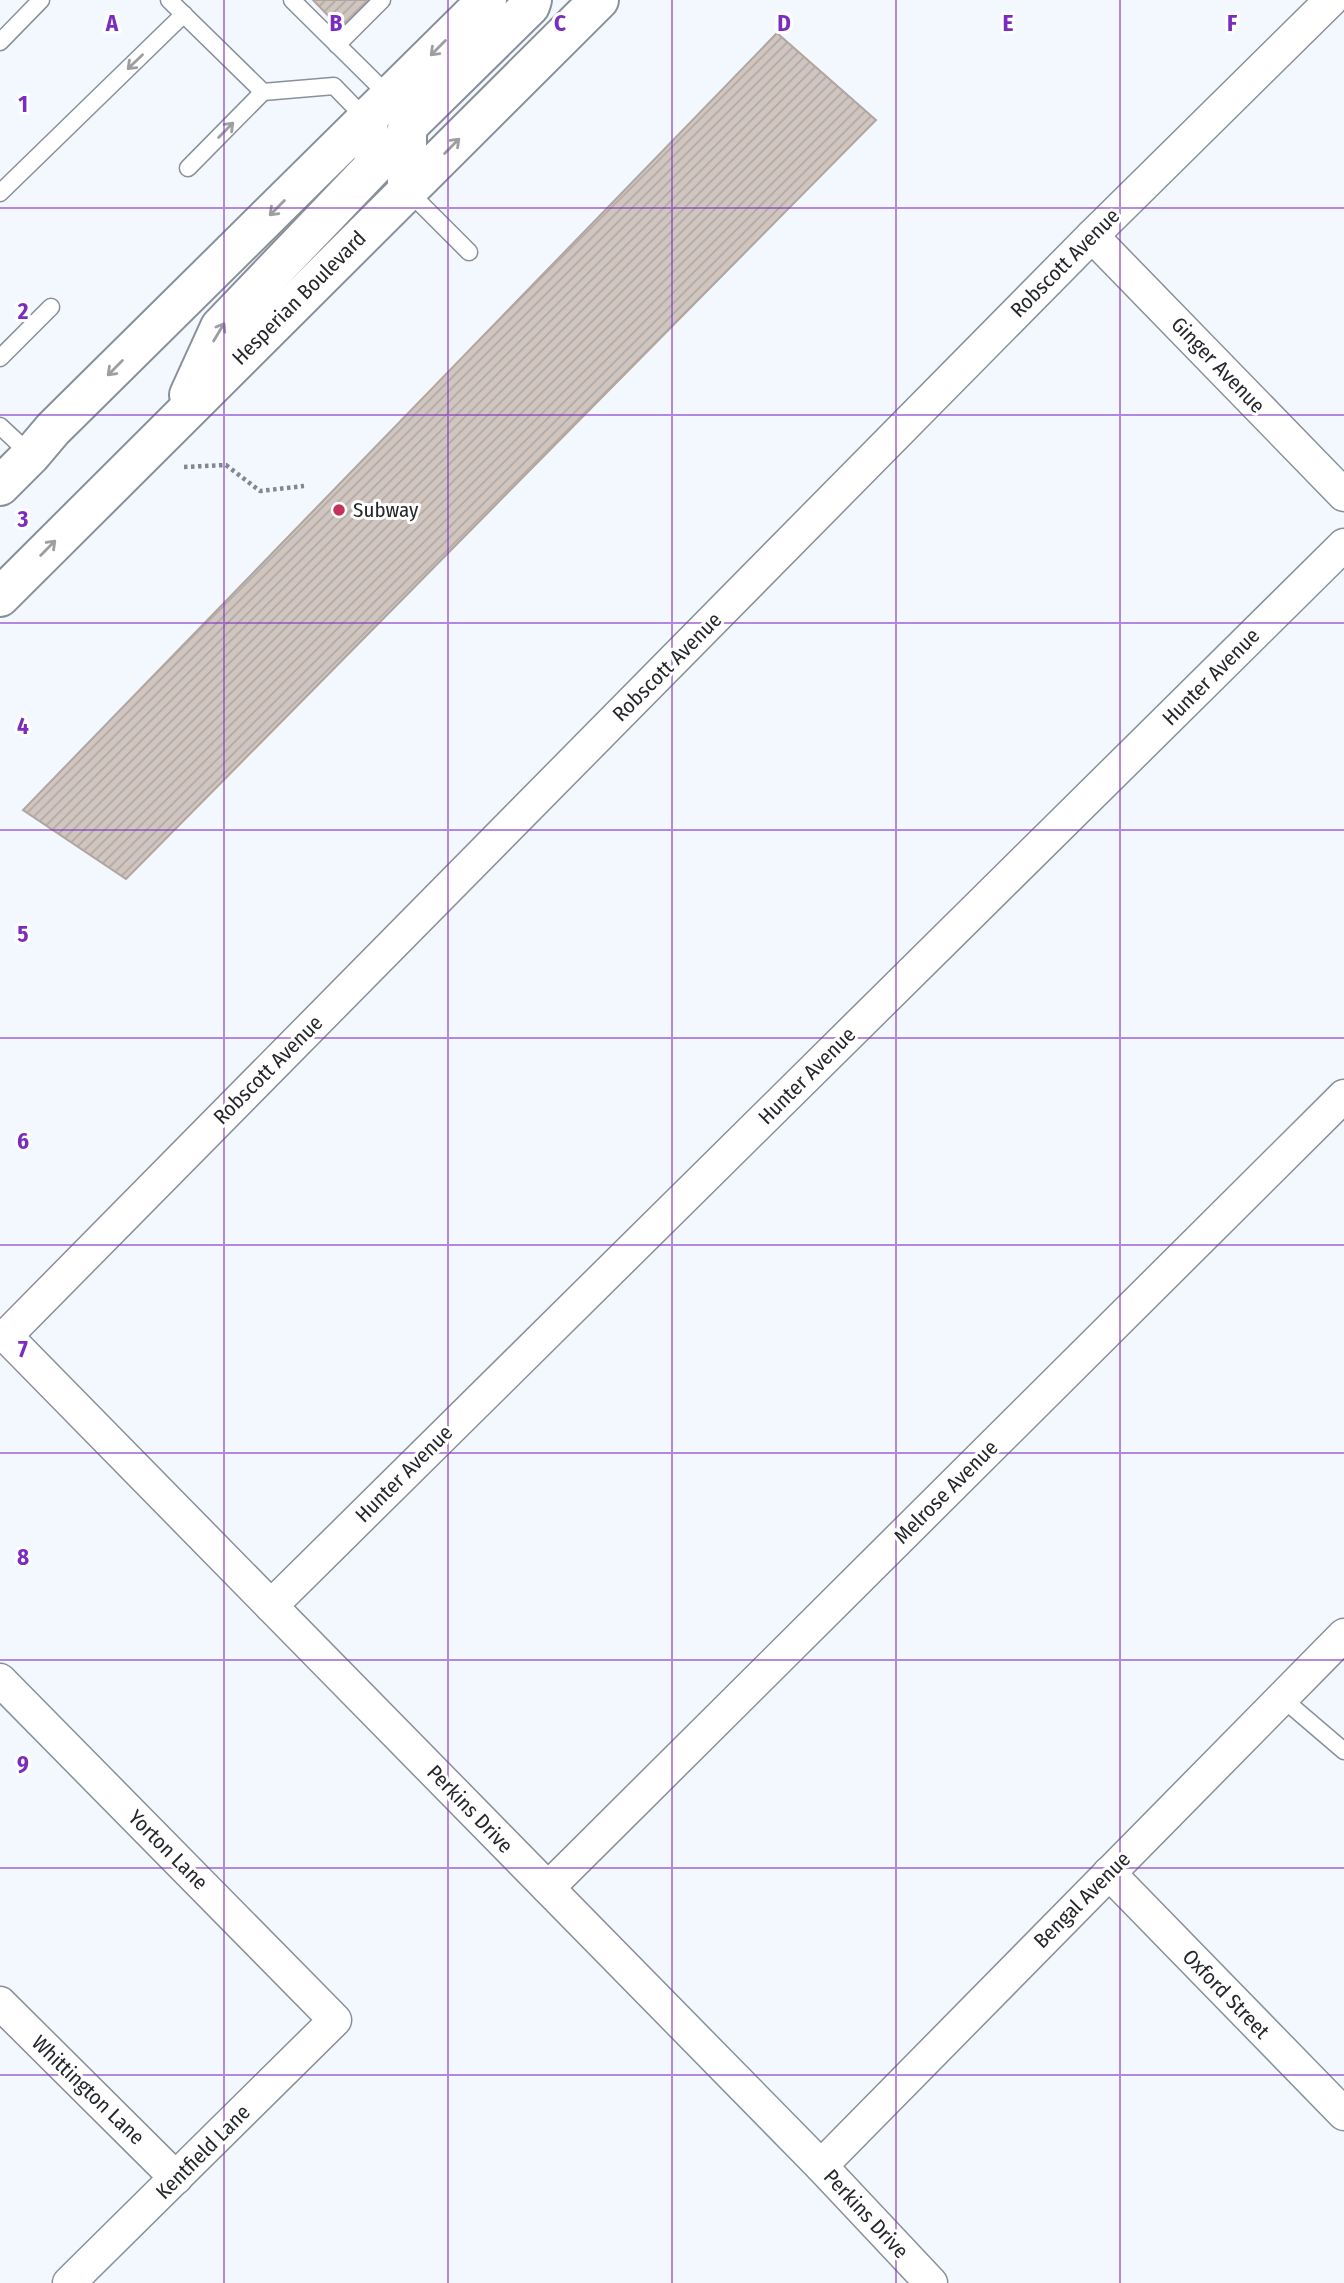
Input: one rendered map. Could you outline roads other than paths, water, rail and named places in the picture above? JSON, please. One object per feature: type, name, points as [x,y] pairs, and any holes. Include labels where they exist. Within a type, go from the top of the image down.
[{"type":"main road","points":[[0,486],[52,429],[487,0]]},
{"type":"main road","points":[[407,190],[407,127],[530,6],[532,0]]},
{"type":"main road","name":"Hesperian Boulevard","points":[[0,597],[599,0]]},
{"type":"main road","points":[[180,416],[220,327],[375,165],[378,108]]},
{"type":"street","name":"Robscott Avenue","points":[[6,1336],[1092,236],[1331,0]]},
{"type":"street","name":"Ginger Avenue","points":[[1092,236],[1344,495]]},
{"type":"street","name":"Hunter Avenue","points":[[271,1606],[1344,545]]},
{"type":"street","name":"Melrose Avenue","points":[[548,1888],[1344,1096]]},
{"type":"street","name":"Perkins Drive","points":[[6,1336],[821,2166],[931,2283]]},
{"type":"street","name":"Bengal Avenue","points":[[821,2166],[1282,1698],[1340,1645]]},
{"type":"street","name":"Yorton Lane","points":[[0,1680],[335,2020]]},
{"type":"street","name":"Oxford Street","points":[[1109,1873],[1344,2114]]},
{"type":"street","name":"Whittington Lane","points":[[0,2003],[176,2178]]},
{"type":"street","name":"Kentfield Lane","points":[[69,2283],[335,2020]]},
{"type":"lane","points":[[0,42],[41,0]]},
{"type":"lane","points":[[169,0],[263,92]]},
{"type":"lane","points":[[292,0],[337,45],[378,108]]},
{"type":"lane","points":[[337,45],[382,0]]},
{"type":"lane","points":[[0,193],[184,14]]},
{"type":"lane","points":[[188,168],[263,92],[334,86],[378,108]]},
{"type":"lane","points":[[407,190],[469,252]]},
{"type":"lane","points":[[0,358],[51,307]]},
{"type":"lane","points":[[0,426],[31,455]]},
{"type":"lane","points":[[1282,1698],[1344,1751]]},
{"type":"place","name":"Subway","points":[[339,510]]}]
